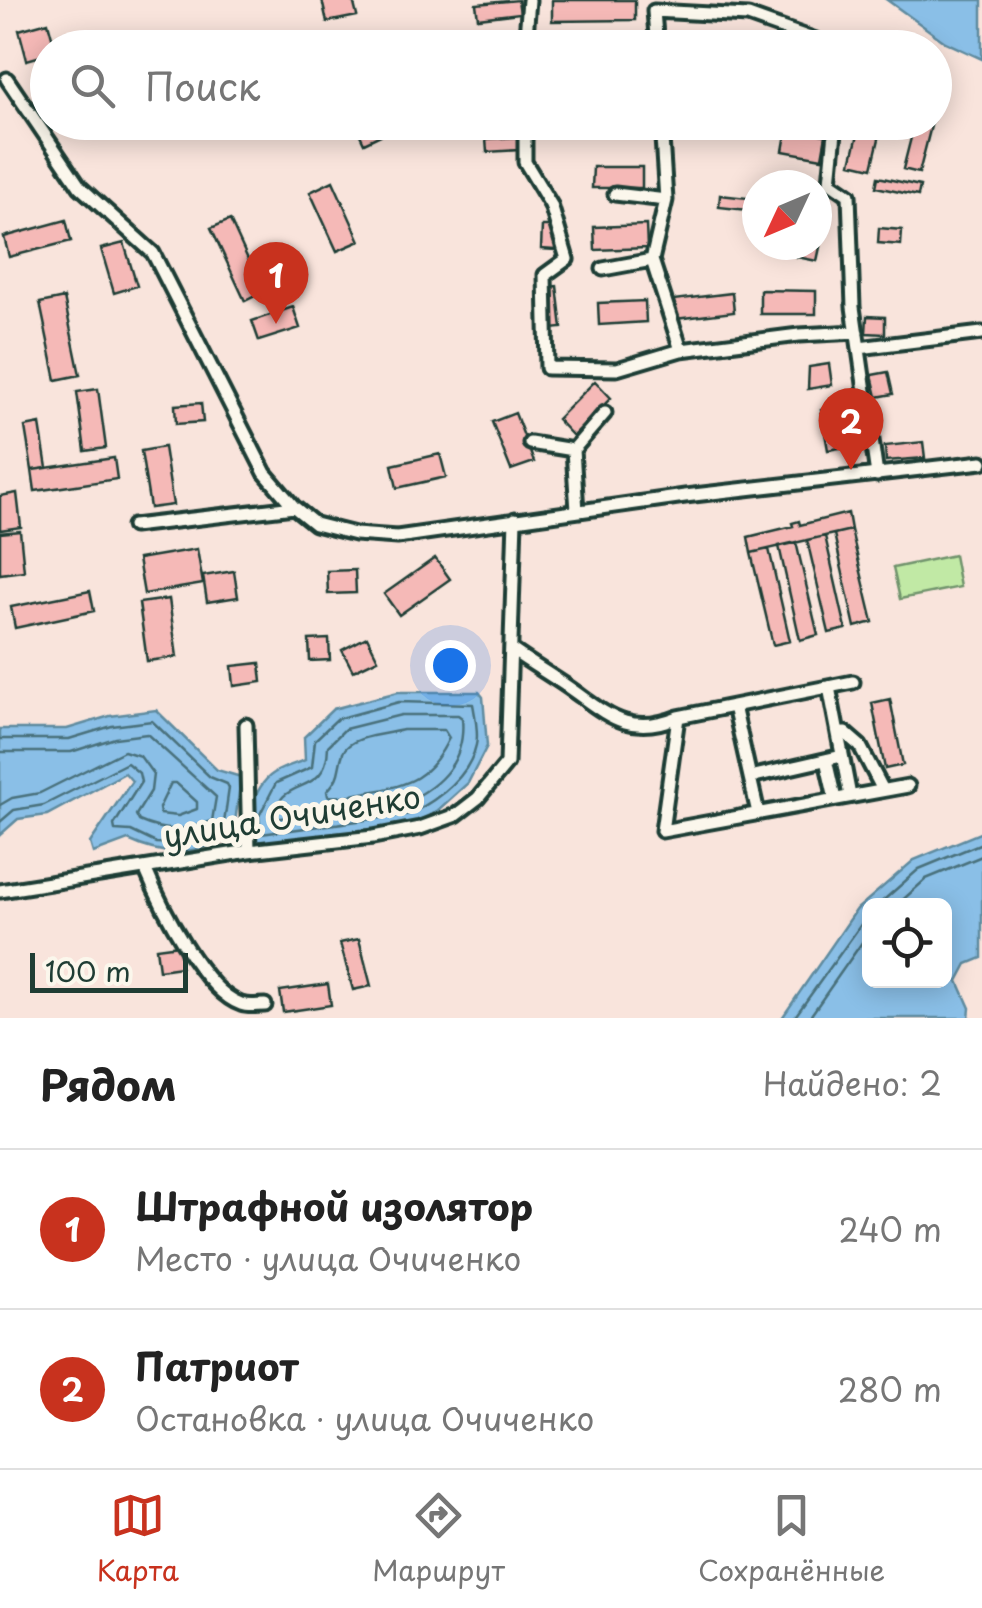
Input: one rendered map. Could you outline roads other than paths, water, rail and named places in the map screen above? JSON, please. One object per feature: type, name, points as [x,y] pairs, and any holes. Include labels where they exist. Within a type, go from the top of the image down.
[{"type":"street","points":[[526,30],[529,0]]},
{"type":"street","points":[[655,30],[654,11],[748,16],[787,30]]},
{"type":"street","points":[[7,79],[30,113]]},
{"type":"street","points":[[48,140],[80,187],[153,254],[265,473],[294,507],[315,524],[383,536],[982,462]]},
{"type":"street","points":[[525,140],[525,162],[552,204],[566,258],[545,275],[547,368],[617,370],[680,350],[857,332]]},
{"type":"street","points":[[662,140],[666,200],[652,260],[680,350]]},
{"type":"street","points":[[834,140],[830,182],[850,195],[849,248],[857,332],[877,476]]},
{"type":"street","points":[[614,194],[666,200]]},
{"type":"street","points":[[604,269],[652,260]]},
{"type":"street","points":[[859,348],[982,333]]},
{"type":"street","points":[[577,512],[573,450],[605,413]]},
{"type":"street","points":[[530,442],[573,450]]},
{"type":"street","points":[[133,526],[294,507]]},
{"type":"street","name":"улица Очиченко","points":[[0,890],[249,850],[420,828],[456,815],[494,782],[507,763],[515,520]]},
{"type":"street","points":[[512,650],[596,710],[631,724],[650,725],[853,682]]},
{"type":"street","points":[[829,687],[850,796]]},
{"type":"street","points":[[734,706],[758,813]]},
{"type":"street","points":[[678,717],[662,831],[908,786]]},
{"type":"street","points":[[246,726],[249,850]]},
{"type":"street","points":[[838,734],[845,734],[860,746],[883,790]]},
{"type":"street","points":[[750,777],[842,756]]},
{"type":"street","points":[[826,760],[835,799]]},
{"type":"street","points":[[145,868],[164,914],[212,982],[230,999],[245,1006],[265,1005]]},
{"type":"water","points":[[887,0],[982,0],[982,59],[952,45],[952,30],[928,30]]},
{"type":"water","points":[[398,692],[479,692],[483,697],[487,746],[468,783],[437,811],[414,823],[258,847],[250,818],[255,797],[274,773],[305,760],[304,737],[333,709]]},
{"type":"water","points":[[156,710],[217,770],[241,777],[233,838],[180,852],[156,850],[128,840],[93,853],[90,843],[132,781],[125,773],[47,815],[18,819],[0,835],[0,729],[67,729],[110,716]]},
{"type":"water","points":[[982,832],[982,958],[967,964],[958,981],[970,1008],[969,1018],[782,1018],[862,905],[862,988],[952,988],[952,898],[870,898],[914,860]]},
{"type":"place","name":"Штрафной изолятор","points":[[276,324]]},
{"type":"place","name":"Патриот","points":[[851,470]]}]
